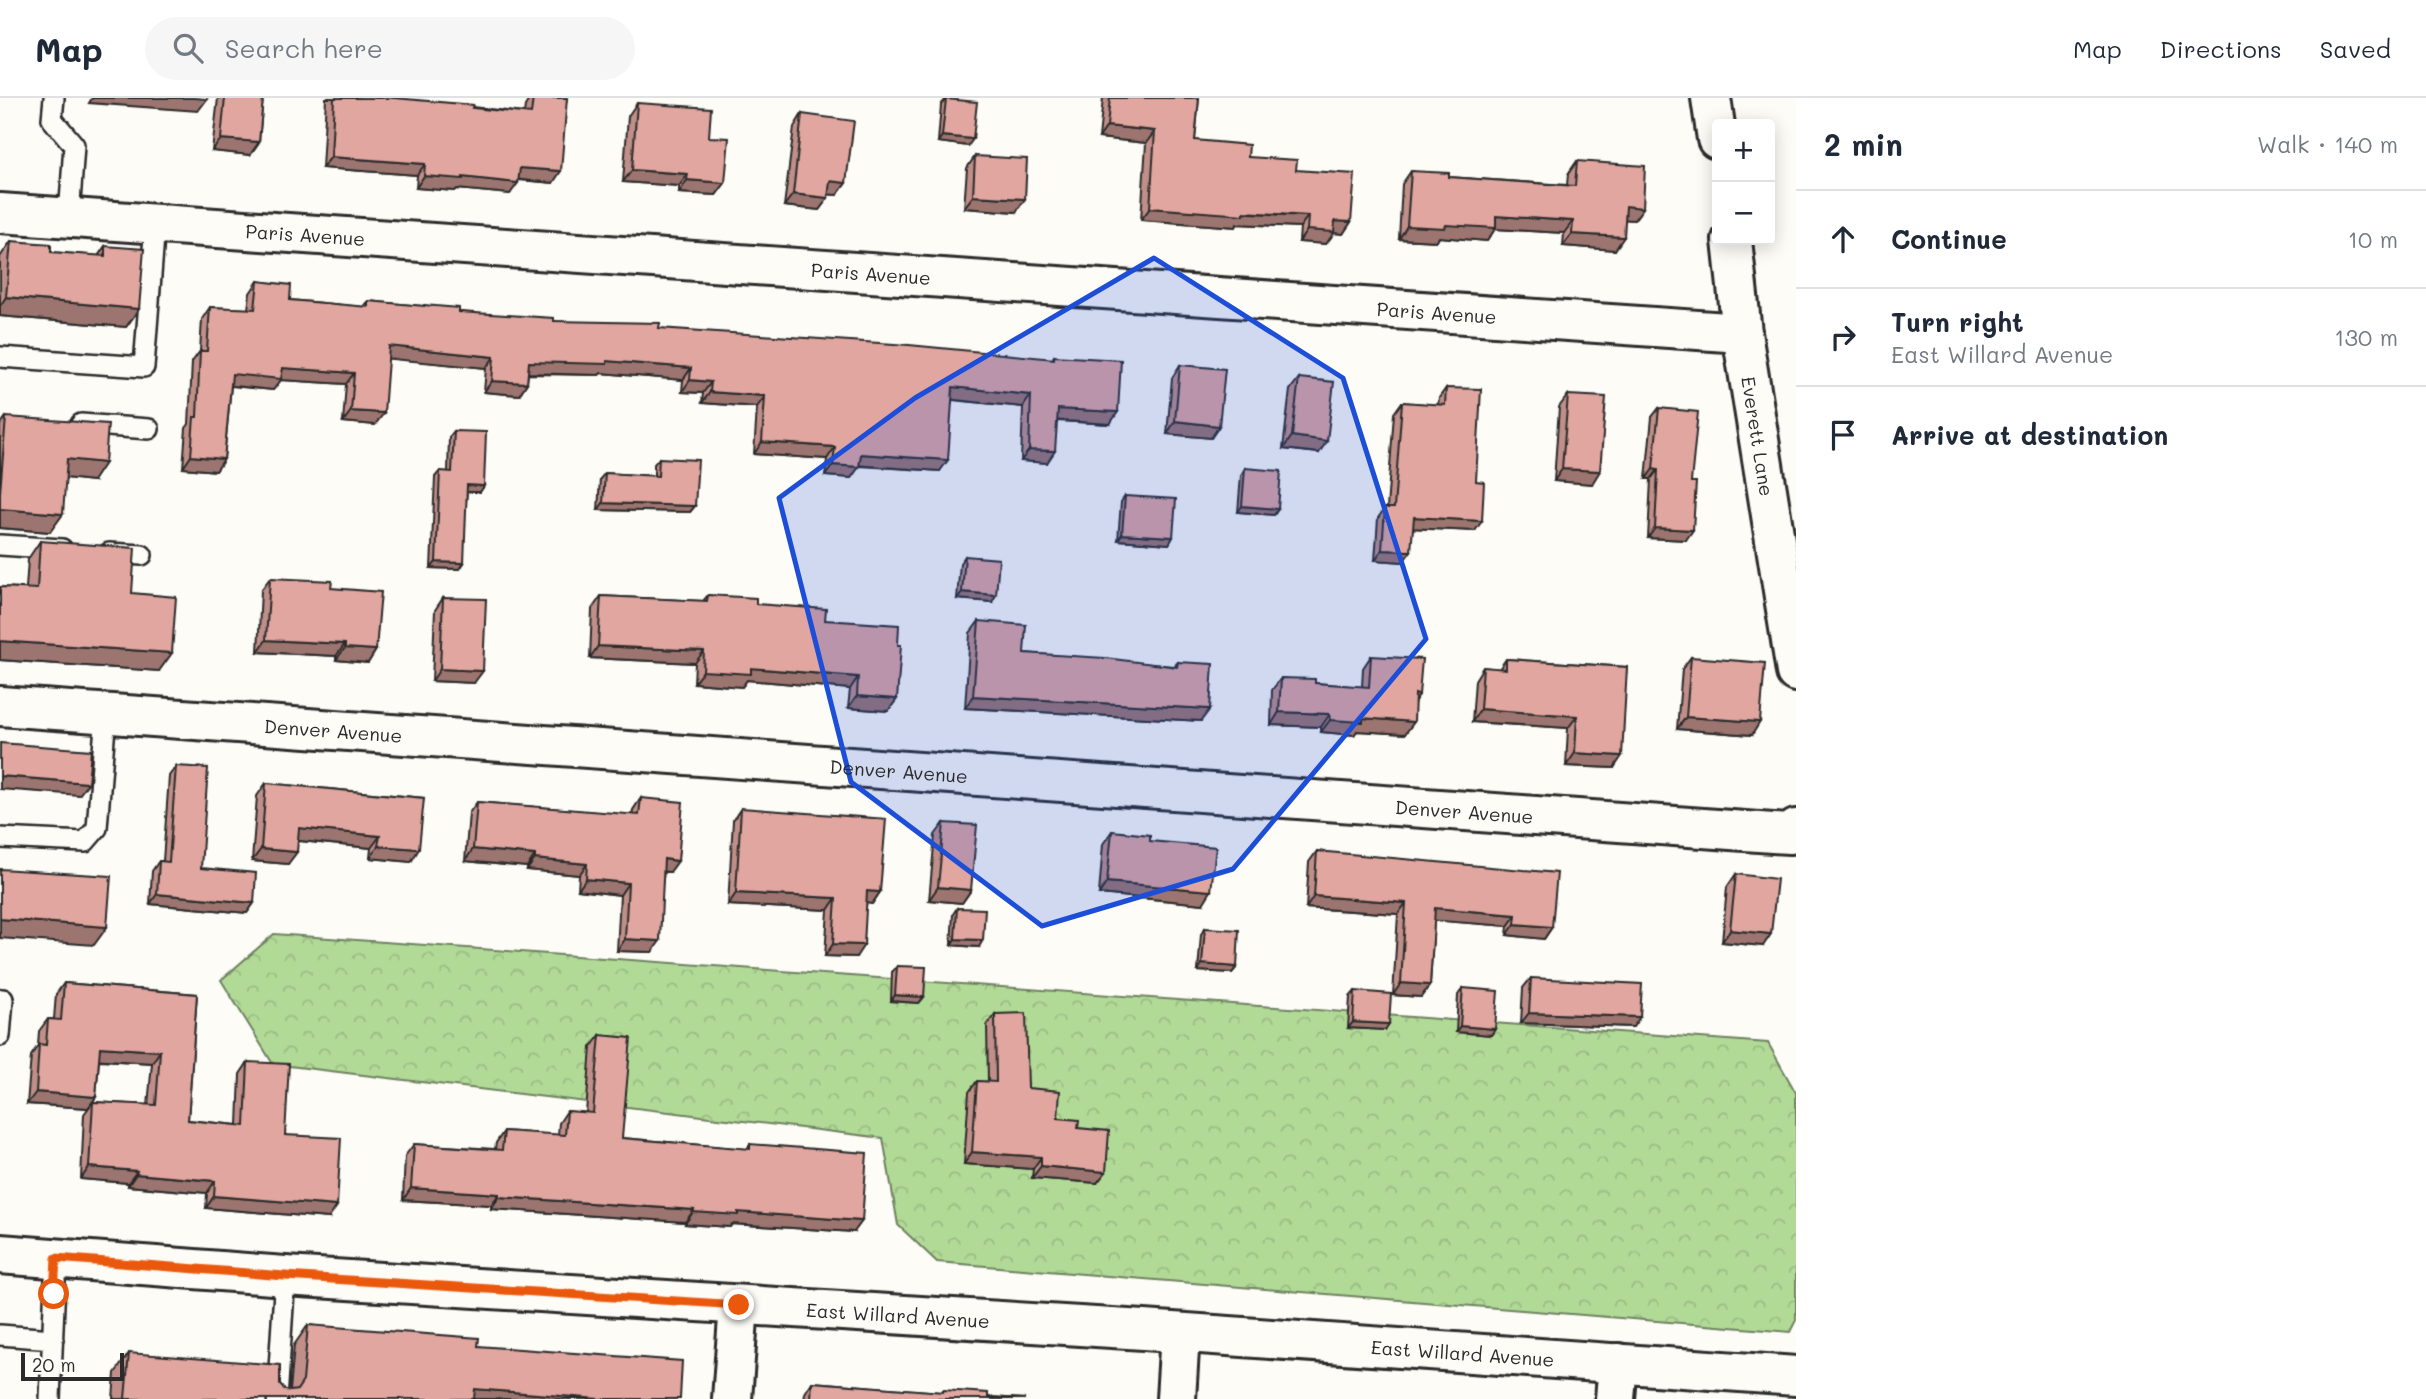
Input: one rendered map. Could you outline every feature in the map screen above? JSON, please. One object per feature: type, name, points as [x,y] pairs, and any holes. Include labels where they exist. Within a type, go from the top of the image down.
[{"type":"street","points":[[1711,98],[1714,119]]},
{"type":"street","name":"Paris Avenue","points":[[0,213],[1742,333]]},
{"type":"street","name":"Everett Lane","points":[[1733,245],[1742,333],[1796,672]]},
{"type":"street","name":"Denver Avenue","points":[[0,706],[1773,833],[1790,834],[1796,829]]},
{"type":"street","name":"East Willard Avenue","points":[[0,1254],[285,1276],[1180,1333],[1617,1381],[1796,1376]]},
{"type":"street","points":[[732,1399],[739,1305]]},
{"type":"street","points":[[1176,1399],[1180,1333]]},
{"type":"lane","points":[[54,98],[52,119],[74,145],[69,217]]},
{"type":"lane","points":[[0,357],[144,367],[155,223]]},
{"type":"lane","points":[[68,423],[149,429]]},
{"type":"lane","points":[[0,545],[142,555]]},
{"type":"lane","points":[[0,838],[85,842],[97,828],[106,713]]},
{"type":"lane","points":[[0,999],[3,999],[0,1036]]},
{"type":"lane","points":[[50,1399],[56,1258]]},
{"type":"lane","points":[[277,1399],[285,1276]]},
{"type":"lane","points":[[0,1335],[53,1339]]},
{"type":"highlighted area","points":[[1154,258],[1343,378],[1426,639],[1233,869],[1042,926],[851,782],[779,498],[915,398]]},
{"type":"green space","points":[[274,934],[1768,1043],[1796,1093],[1796,1320],[1790,1332],[937,1262],[898,1225],[883,1138],[273,1064],[221,980]]},
{"type":"building","points":[[225,98],[263,98],[259,142],[221,139]]},
{"type":"building","points":[[334,98],[394,98],[473,105],[472,108],[531,114],[533,98],[567,98],[561,171],[520,168],[518,183],[424,176],[425,164],[331,157]]},
{"type":"building","points":[[1110,98],[1199,98],[1195,140],[1249,145],[1248,157],[1297,160],[1296,170],[1355,174],[1351,222],[1335,221],[1334,232],[1307,230],[1308,216],[1244,212],[1244,215],[1150,208],[1155,131],[1107,126]]},
{"type":"building","points":[[946,99],[977,102],[973,139],[942,136]]},
{"type":"building","points":[[637,103],[711,108],[709,137],[729,138],[725,183],[687,180],[688,174],[632,170]]},
{"type":"building","points":[[802,114],[854,121],[846,183],[830,181],[828,198],[793,194]]},
{"type":"building","points":[[975,156],[1027,159],[1025,199],[973,196]]},
{"type":"building","points":[[1577,161],[1645,166],[1643,208],[1626,206],[1624,237],[1572,234],[1573,221],[1496,216],[1496,228],[1407,226],[1411,171],[1449,173],[1449,177],[1575,186]]},
{"type":"building","points":[[11,241],[51,244],[51,252],[105,256],[105,246],[144,249],[139,309],[6,297]]},
{"type":"building","points":[[258,281],[291,285],[290,300],[368,307],[368,301],[424,305],[459,308],[459,312],[554,318],[554,321],[660,323],[659,328],[909,345],[1054,359],[1054,356],[1121,360],[1118,412],[1058,409],[1055,451],[1029,450],[1031,395],[953,387],[948,460],[861,454],[859,467],[833,465],[835,447],[762,442],[765,396],[710,392],[711,382],[690,380],[691,368],[607,361],[607,364],[529,362],[527,383],[492,381],[494,357],[389,346],[384,413],[351,411],[354,373],[283,368],[281,379],[232,374],[224,459],[191,456],[194,417],[197,417],[200,351],[207,351],[210,307],[255,309]]},
{"type":"building","points":[[1180,365],[1225,369],[1219,426],[1175,421]]},
{"type":"building","points":[[1299,378],[1334,382],[1327,441],[1292,436]]},
{"type":"building","points":[[1446,388],[1481,389],[1476,481],[1484,482],[1482,521],[1414,517],[1411,551],[1382,550],[1385,508],[1394,508],[1402,402],[1445,405]]},
{"type":"building","points":[[1568,395],[1606,397],[1600,471],[1562,469]]},
{"type":"building","points":[[1659,408],[1698,412],[1691,482],[1696,482],[1693,530],[1655,528],[1658,470],[1653,469]]},
{"type":"building","points":[[6,417],[108,424],[105,463],[67,459],[63,514],[0,509]]},
{"type":"building","points":[[454,431],[486,432],[484,486],[467,485],[464,563],[436,562],[440,471],[452,472]]},
{"type":"building","points":[[659,458],[698,460],[695,506],[603,503],[605,473],[658,476]]},
{"type":"building","points":[[1245,468],[1281,471],[1278,509],[1242,506]]},
{"type":"building","points":[[1125,496],[1176,499],[1173,537],[1122,534]]},
{"type":"building","points":[[40,541],[135,548],[132,593],[176,597],[172,653],[0,641],[0,587],[37,589]]},
{"type":"building","points":[[965,556],[999,559],[996,595],[962,592]]},
{"type":"building","points":[[270,578],[332,581],[331,588],[381,592],[376,650],[345,648],[345,644],[266,640]]},
{"type":"building","points":[[708,595],[756,598],[756,604],[826,609],[825,620],[899,625],[898,645],[901,645],[897,699],[857,696],[858,677],[751,668],[751,674],[703,671],[704,651],[598,646],[601,596],[707,601]]},
{"type":"building","points":[[443,598],[486,599],[483,671],[440,669]]},
{"type":"building","points":[[979,621],[1026,625],[1024,653],[1105,658],[1177,667],[1178,662],[1213,664],[1210,709],[973,696]]},
{"type":"building","points":[[1371,656],[1422,659],[1419,695],[1415,694],[1414,722],[1363,718],[1363,722],[1330,720],[1330,714],[1279,712],[1281,678],[1315,679],[1315,683],[1369,687]]},
{"type":"building","points":[[1691,657],[1765,663],[1760,722],[1686,717]]},
{"type":"building","points":[[1506,659],[1627,667],[1622,756],[1575,753],[1577,716],[1480,709],[1483,667],[1506,669]]},
{"type":"building","points":[[0,743],[91,750],[88,783],[0,776]]},
{"type":"building","points":[[176,766],[208,768],[201,868],[256,873],[254,903],[157,894],[159,861],[169,862]]},
{"type":"building","points":[[266,783],[424,798],[419,849],[378,846],[380,836],[299,828],[297,852],[261,849]]},
{"type":"building","points":[[641,798],[683,802],[678,861],[664,859],[660,941],[625,939],[628,883],[586,879],[587,864],[535,859],[535,855],[473,849],[477,802],[639,815]]},
{"type":"building","points":[[741,808],[886,819],[880,892],[867,891],[864,945],[833,944],[836,898],[736,893]]},
{"type":"building","points":[[944,823],[977,825],[971,890],[938,887]]},
{"type":"building","points":[[1112,831],[1150,835],[1150,841],[1216,847],[1211,891],[1107,882]]},
{"type":"building","points":[[1317,851],[1557,873],[1552,927],[1515,924],[1516,915],[1435,908],[1430,985],[1401,983],[1406,903],[1314,896]]},
{"type":"building","points":[[0,869],[111,876],[107,927],[0,919]]},
{"type":"building","points":[[1736,874],[1777,879],[1771,934],[1730,930]]},
{"type":"building","points":[[957,908],[985,909],[983,940],[955,939]]},
{"type":"building","points":[[1205,928],[1239,930],[1237,967],[1202,964]]},
{"type":"building","points":[[897,966],[926,967],[924,997],[895,995]]},
{"type":"building","points":[[1531,978],[1642,984],[1640,1017],[1529,1013]]},
{"type":"building","points":[[64,983],[197,994],[188,1120],[245,1126],[248,1062],[289,1064],[285,1135],[341,1138],[337,1206],[214,1196],[215,1181],[89,1167],[93,1102],[156,1105],[160,1051],[100,1047],[96,1097],[36,1092],[39,1044],[46,1045],[48,1019],[61,1020]]},
{"type":"building","points":[[1463,988],[1498,991],[1495,1029],[1460,1026]]},
{"type":"building","points":[[1355,991],[1391,994],[1389,1024],[1353,1022]]},
{"type":"building","points":[[1026,1013],[1028,1088],[1060,1091],[1058,1118],[1079,1120],[1078,1128],[1109,1131],[1106,1172],[1041,1166],[1041,1157],[972,1152],[977,1081],[996,1082],[995,1014]]},
{"type":"building","points":[[600,1035],[631,1038],[622,1138],[750,1149],[750,1144],[867,1153],[862,1221],[738,1212],[738,1215],[693,1212],[694,1210],[499,1197],[499,1194],[411,1188],[414,1144],[502,1150],[504,1131],[565,1135],[567,1111],[593,1113]]},
{"type":"building","points":[[308,1325],[479,1338],[478,1346],[682,1361],[680,1399],[599,1399],[475,1389],[474,1399],[125,1399],[129,1353],[280,1365],[280,1384],[285,1390],[297,1390],[303,1381]]},
{"type":"building","points":[[812,1382],[988,1393],[988,1397],[1025,1399],[811,1399]]},
{"type":"route","points":[[54,1294],[56,1258],[285,1276],[739,1305]]}]
